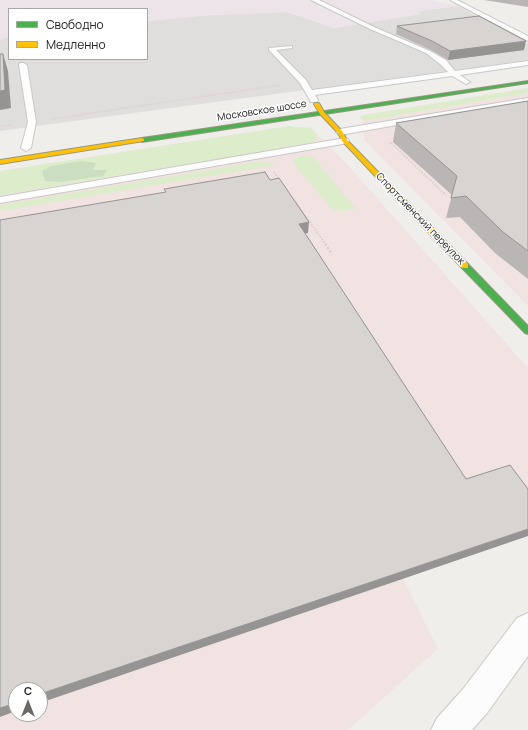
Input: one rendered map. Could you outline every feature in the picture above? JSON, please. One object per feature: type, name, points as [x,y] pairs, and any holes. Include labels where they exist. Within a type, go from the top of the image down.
[{"type":"main road","name":"Московское шоссе","points":[[230,117],[528,73]]},
{"type":"main road","name":"Московское шоссе","points":[[0,162],[528,82]]},
{"type":"main road","name":"Спортсменский переулок","points":[[317,104],[322,113],[340,132],[345,141],[528,331]]},
{"type":"street","points":[[448,730],[475,701],[528,629]]},
{"type":"lane","points":[[314,0],[372,28],[428,52],[444,62],[453,73],[466,82]]},
{"type":"lane","points":[[453,0],[528,39]]},
{"type":"lane","points":[[290,47],[271,50],[303,82],[317,104]]},
{"type":"lane","points":[[310,93],[528,63]]},
{"type":"lane","points":[[23,65],[32,122],[26,147]]},
{"type":"lane","points":[[340,132],[528,100]]},
{"type":"lane","points":[[0,200],[345,141]]},
{"type":"lane","points":[[501,302],[528,316]]},
{"type":"path","points":[[0,126],[303,82]]},
{"type":"path","points":[[392,139],[387,140],[446,195]]},
{"type":"path","points":[[390,149],[395,148]]},
{"type":"path","points":[[272,169],[280,181]]},
{"type":"path","points":[[285,187],[332,254]]},
{"type":"shaded area","points":[[0,0],[430,0],[458,6],[418,11],[421,14],[334,28],[287,12],[211,15],[148,21],[148,8],[8,8],[8,36],[0,40]]},
{"type":"shaded area","points":[[458,6],[528,44],[528,60],[0,131],[0,40],[8,36],[8,60],[148,60],[148,21],[211,15],[287,12],[334,28],[420,14],[417,11]]},
{"type":"shaded area","points":[[528,93],[528,306],[364,140],[363,120]]},
{"type":"shaded area","points":[[317,134],[346,163],[528,368],[528,536],[403,578],[438,649],[348,730],[0,730],[0,195],[308,144],[316,141]]},
{"type":"green space","points":[[528,88],[528,93],[370,120],[363,120],[360,117],[364,115]]},
{"type":"green space","points":[[289,126],[311,128],[317,134],[316,141],[308,144],[0,195],[0,171]]},
{"type":"green space","points":[[300,156],[311,156],[317,161],[356,209],[343,211],[333,210],[295,165],[293,160]]},
{"type":"green space","points":[[82,161],[96,163],[93,170],[107,170],[103,176],[60,182],[45,181],[42,171],[51,166]]},
{"type":"green space","points":[[255,162],[265,162],[276,165],[0,211],[0,205]]},
{"type":"building","points":[[479,16],[526,41],[450,51],[432,41],[397,26]]},
{"type":"building","points":[[0,54],[3,54],[5,90],[0,91]]},
{"type":"building","points":[[528,101],[528,251],[503,232],[466,196],[451,198],[457,176],[396,123]]},
{"type":"building","points":[[265,172],[270,180],[279,178],[309,222],[299,224],[466,479],[510,465],[528,489],[528,529],[48,691],[48,682],[8,682],[8,706],[0,708],[0,220],[166,192],[164,189]]},
{"type":"traffic: fast","points":[[142,140],[528,82]]},
{"type":"traffic: fast","points":[[465,266],[528,331]]},
{"type":"traffic: slow","points":[[317,104],[322,113],[340,132],[345,141],[465,266]]},
{"type":"traffic: slow","points":[[0,162],[142,140]]}]
